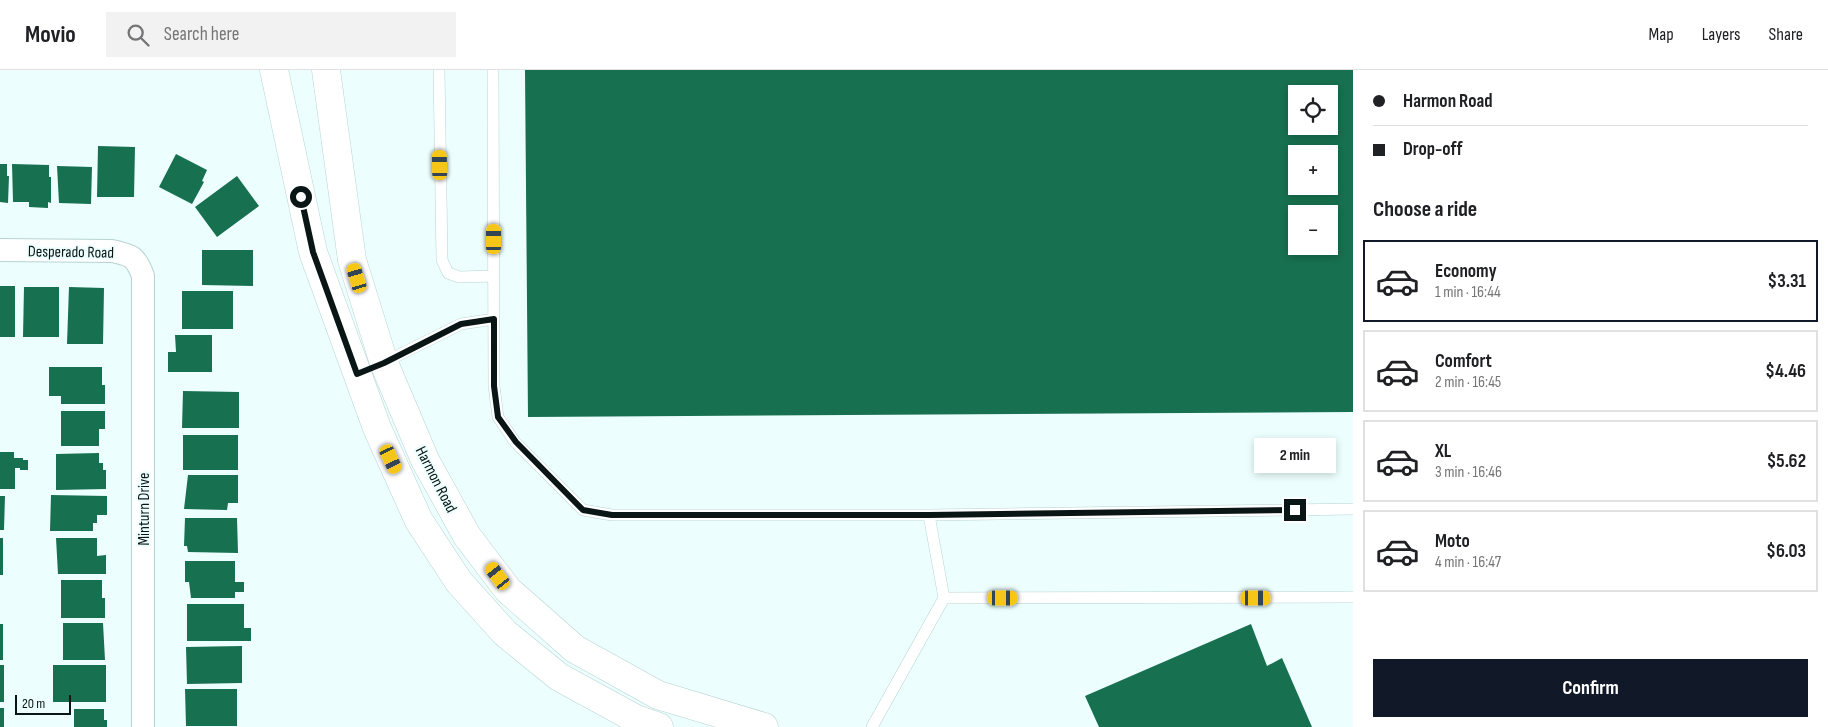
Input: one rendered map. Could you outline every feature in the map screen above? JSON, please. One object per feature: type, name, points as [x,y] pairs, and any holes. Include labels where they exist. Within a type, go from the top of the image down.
[{"type":"street","name":"Harmon Road","points":[[274,70],[313,252],[370,368],[425,460],[462,527],[508,590],[575,649],[658,695],[764,727]]},
{"type":"street","name":"Harmon Road","points":[[326,70],[352,260],[370,368],[377,428],[419,521],[458,582],[504,633],[559,677],[636,719],[660,727]]},
{"type":"street","name":"Desperado Road","points":[[0,250],[112,251],[129,254],[138,262],[143,276],[143,292]]},
{"type":"street","name":"Minturn Drive","points":[[143,292],[143,727]]},
{"type":"lane","points":[[438,70],[442,260],[448,273],[459,277],[494,276]]},
{"type":"lane","points":[[493,70],[494,386],[498,417],[516,442],[583,510],[612,515],[929,515],[1353,509]]},
{"type":"lane","points":[[370,368],[461,324],[494,319]]},
{"type":"lane","points":[[872,727],[944,598],[929,515]]},
{"type":"lane","points":[[944,598],[1353,597]]},
{"type":"building","points":[[525,70],[1353,70],[1353,412],[528,417]]},
{"type":"building","points":[[98,146],[135,147],[134,197],[97,197]]},
{"type":"building","points":[[176,154],[207,170],[202,181],[204,182],[192,204],[159,187]]},
{"type":"building","points":[[0,164],[7,164],[7,176],[9,176],[8,203],[0,202]]},
{"type":"building","points":[[12,164],[49,165],[51,203],[48,202],[48,208],[29,207],[29,202],[13,202]]},
{"type":"building","points":[[57,166],[92,167],[91,204],[59,203]]},
{"type":"building","points":[[237,176],[259,206],[217,237],[195,207]]},
{"type":"building","points":[[202,250],[253,250],[253,286],[202,285]]},
{"type":"building","points":[[0,286],[15,286],[15,337],[0,337]]},
{"type":"building","points":[[24,287],[59,287],[59,337],[23,337]]},
{"type":"building","points":[[69,287],[104,288],[103,344],[67,344]]},
{"type":"building","points":[[182,291],[233,291],[233,329],[182,329]]},
{"type":"building","points":[[175,335],[212,335],[212,372],[168,372],[168,352],[176,352]]},
{"type":"building","points":[[49,367],[102,367],[102,385],[105,385],[105,404],[61,404],[61,396],[49,396]]},
{"type":"building","points":[[183,391],[239,392],[239,428],[182,428]]},
{"type":"building","points":[[61,411],[105,411],[105,429],[99,429],[99,446],[61,446]]},
{"type":"building","points":[[183,435],[238,435],[238,470],[183,470]]},
{"type":"building","points":[[0,452],[14,452],[14,458],[28,460],[28,470],[15,468],[15,489],[0,489]]},
{"type":"building","points":[[99,453],[99,463],[103,463],[103,470],[106,470],[106,489],[56,490],[56,454]]},
{"type":"building","points":[[188,475],[238,475],[238,503],[228,503],[227,510],[184,509]]},
{"type":"building","points":[[51,495],[107,496],[107,515],[97,515],[97,523],[93,523],[93,531],[50,531]]},
{"type":"building","points":[[0,496],[5,496],[4,530],[0,530]]},
{"type":"building","points":[[185,518],[237,518],[238,553],[188,552],[187,546],[184,546]]},
{"type":"building","points":[[0,538],[3,538],[3,575],[0,575]]},
{"type":"building","points":[[56,538],[97,538],[97,556],[106,555],[106,574],[58,574]]},
{"type":"building","points":[[185,561],[235,561],[235,582],[244,582],[244,592],[235,592],[235,598],[191,598],[189,582],[185,582]]},
{"type":"building","points":[[61,580],[102,580],[102,598],[105,598],[105,618],[61,618]]},
{"type":"building","points":[[187,604],[244,604],[244,628],[251,628],[251,641],[187,641]]},
{"type":"building","points":[[63,623],[103,623],[105,660],[63,660]]},
{"type":"building","points":[[0,624],[3,624],[3,660],[0,660]]},
{"type":"building","points":[[1251,624],[1267,666],[1282,658],[1312,727],[1099,727],[1085,696]]},
{"type":"building","points":[[242,646],[242,683],[187,684],[186,647]]},
{"type":"building","points":[[0,665],[4,665],[4,702],[0,702]]},
{"type":"building","points":[[53,665],[106,665],[106,702],[53,702]]},
{"type":"building","points":[[185,689],[237,689],[237,726],[186,726]]},
{"type":"building","points":[[0,708],[4,708],[4,727],[0,727]]},
{"type":"building","points":[[74,709],[104,709],[104,720],[107,720],[107,727],[74,727]]},
{"type":"route","points":[[301,197],[313,252],[357,374],[384,363],[461,324],[494,319],[494,386],[498,417],[516,442],[583,510],[612,515],[929,515],[1295,510]]}]
